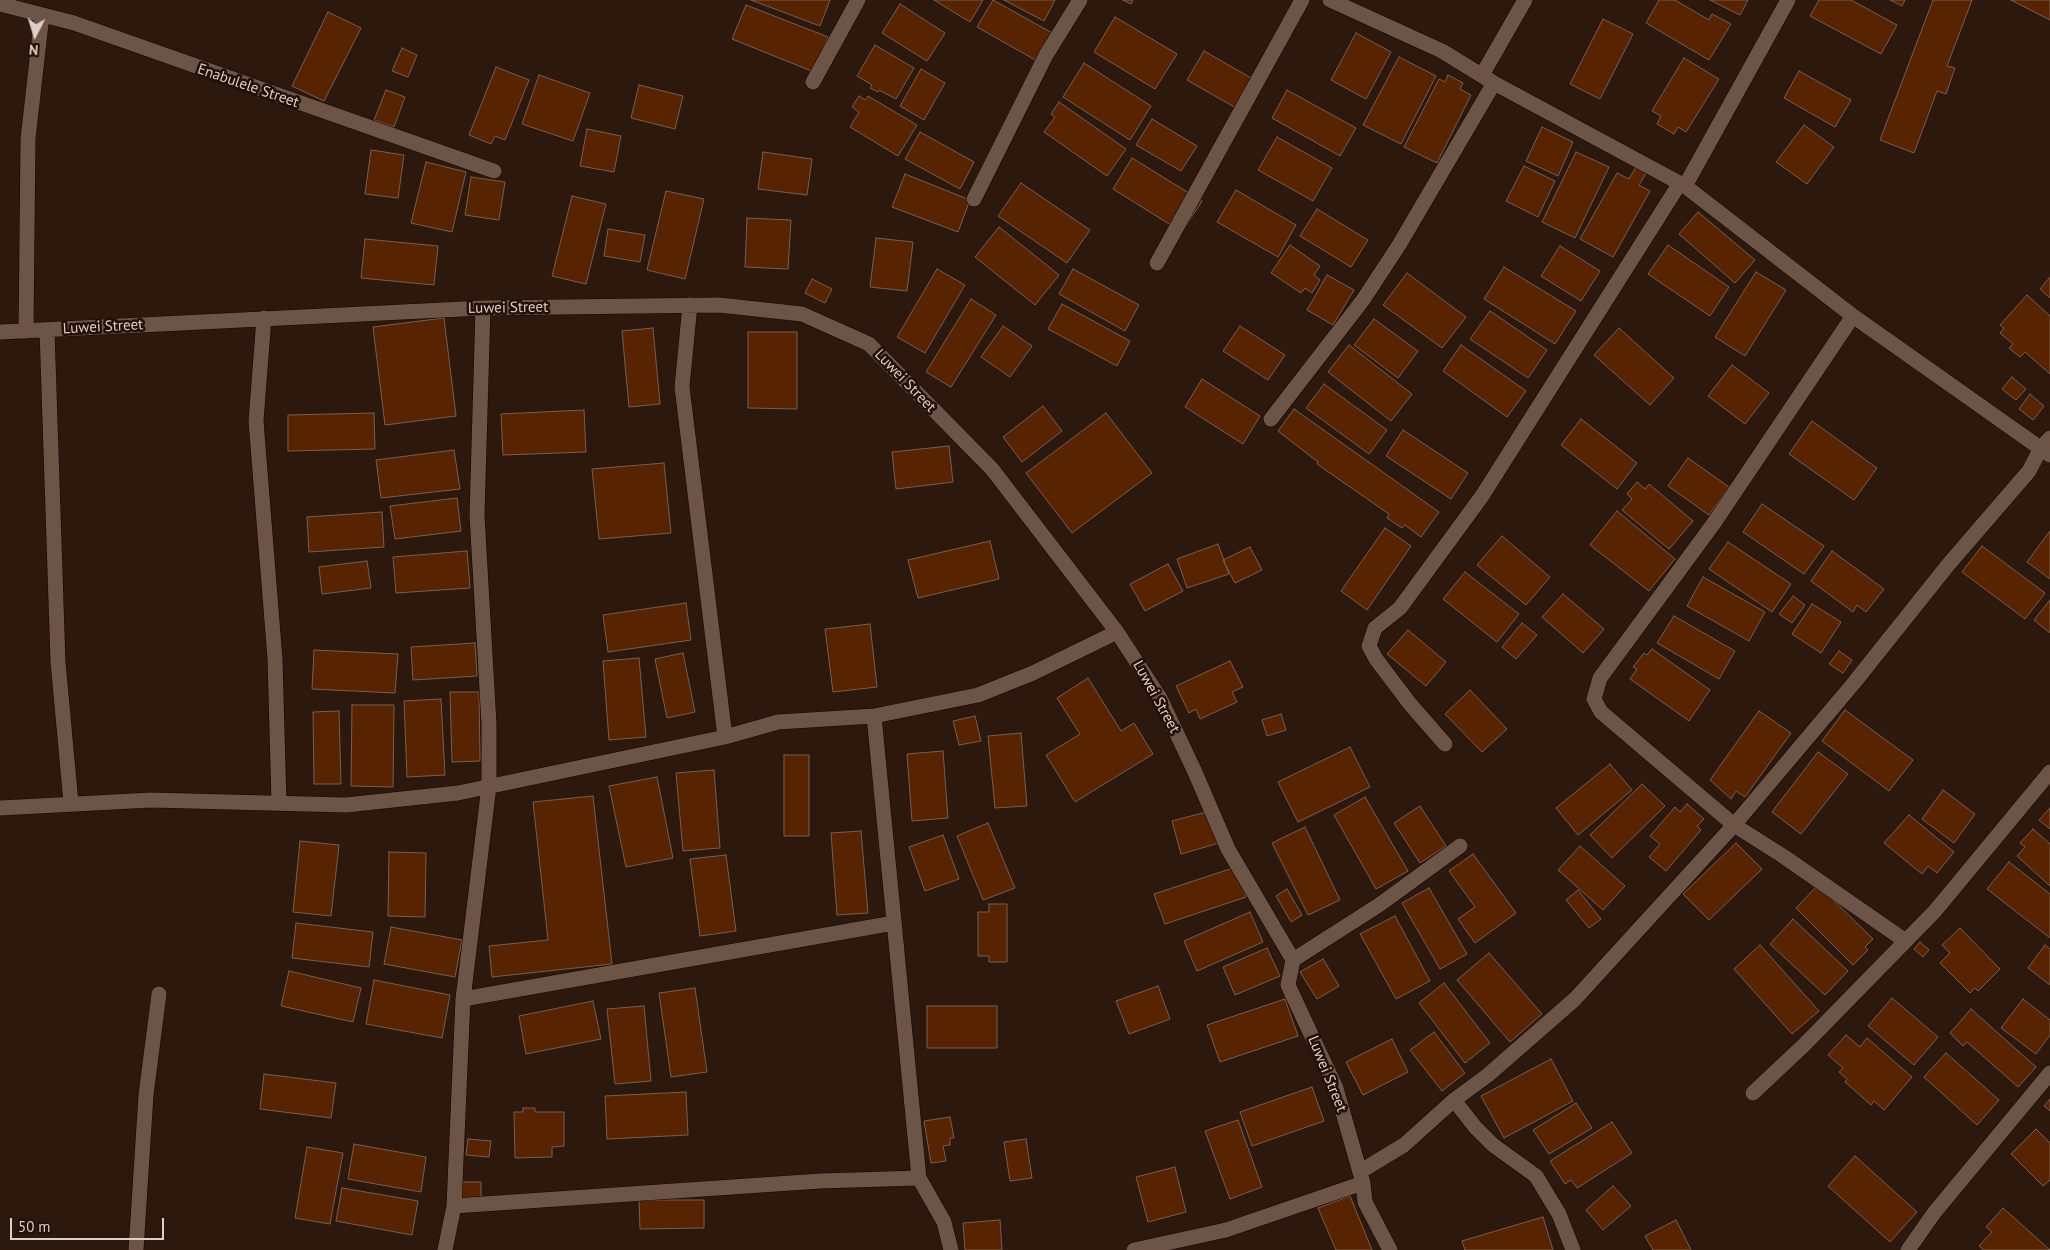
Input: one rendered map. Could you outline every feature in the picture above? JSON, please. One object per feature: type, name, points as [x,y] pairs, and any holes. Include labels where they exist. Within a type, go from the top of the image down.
[{"type":"street","points":[[813,82],[858,0]]},
{"type":"street","points":[[974,199],[1046,55],[1080,0]]},
{"type":"street","points":[[1158,263],[1302,0]]},
{"type":"street","points":[[1134,1250],[1226,1230],[1362,1177],[1404,1145],[1454,1100],[1488,1075],[1575,999],[1734,825],[1853,684],[1948,565],[2029,471],[2047,447],[1853,316],[1682,184],[1488,79],[1442,51],[1330,0]]},
{"type":"street","points":[[1271,418],[1363,300],[1399,245],[1488,79],[1525,0]]},
{"type":"street","points":[[1445,744],[1410,704],[1376,659],[1369,646],[1375,628],[1400,608],[1482,496],[1682,184],[1788,0]]},
{"type":"street","name":"Enabulele Street","points":[[0,4],[74,23],[494,171]]},
{"type":"street","points":[[26,332],[28,139],[42,15]]},
{"type":"street","points":[[690,305],[682,387],[725,737]]},
{"type":"street","name":"Luwei Street","points":[[0,332],[482,308],[719,305],[802,314],[870,344],[992,469],[1117,632],[1160,698],[1228,849],[1293,960],[1288,985],[1336,1088],[1362,1177],[1365,1202],[1390,1250]]},
{"type":"street","points":[[446,1250],[454,1206],[464,999],[489,786],[489,724],[477,515],[482,308]]},
{"type":"street","points":[[1853,316],[1714,523],[1600,678],[1595,689],[1594,699],[1601,712],[1734,825],[1783,856],[1904,940]]},
{"type":"street","points":[[264,318],[256,421],[275,659],[279,803]]},
{"type":"street","points":[[47,330],[58,662],[71,803]]},
{"type":"street","points":[[0,808],[151,800],[346,805],[458,793],[725,737],[778,722],[874,716],[978,694],[1033,673],[1117,632]]},
{"type":"street","points":[[874,716],[919,1178],[944,1222],[951,1250]]},
{"type":"street","points":[[1753,1093],[1804,1045],[1897,951],[1904,940],[1935,911],[2050,772]]},
{"type":"street","points":[[1293,960],[1379,905],[1460,846]]},
{"type":"street","points":[[464,999],[894,923]]},
{"type":"street","points":[[136,1250],[146,1095],[159,994]]},
{"type":"street","points":[[1908,1250],[1934,1213],[2023,1103],[2050,1073]]},
{"type":"street","points":[[1454,1100],[1475,1128],[1493,1145],[1536,1176],[1559,1214],[1573,1250]]},
{"type":"street","points":[[454,1206],[820,1181],[919,1178]]},
{"type":"building","points":[[751,0],[830,0],[820,26]]},
{"type":"building","points":[[934,0],[983,0],[970,22]]},
{"type":"building","points":[[993,0],[1054,34],[1037,61],[977,27]]},
{"type":"building","points":[[1004,0],[1055,0],[1044,21]]},
{"type":"building","points":[[1123,0],[1133,0],[1131,4]]},
{"type":"building","points":[[1659,0],[1675,0],[1709,20],[1712,14],[1731,24],[1709,60],[1646,23]]},
{"type":"building","points":[[1710,0],[1748,0],[1740,15]]},
{"type":"building","points":[[1819,0],[1851,0],[1897,25],[1881,54],[1810,16]]},
{"type":"building","points":[[1890,0],[1905,0],[1902,6]]},
{"type":"building","points":[[1933,0],[1972,0],[1947,66],[1955,68],[1946,94],[1937,91],[1914,153],[1880,140]]},
{"type":"building","points":[[2011,0],[2050,0],[2050,20]]},
{"type":"building","points":[[900,4],[945,33],[927,61],[882,33]]},
{"type":"building","points":[[746,5],[828,37],[814,72],[732,39]]},
{"type":"building","points":[[328,12],[361,28],[324,101],[292,86]]},
{"type":"building","points":[[1115,17],[1177,54],[1155,89],[1094,52]]},
{"type":"building","points":[[1603,19],[1633,34],[1600,99],[1570,84]]},
{"type":"building","points":[[1356,33],[1391,52],[1366,99],[1331,80]]},
{"type":"building","points":[[875,45],[914,68],[896,99],[879,90],[878,92],[870,88],[872,85],[857,76]]},
{"type":"building","points":[[402,48],[417,55],[408,77],[392,71]]},
{"type":"building","points":[[1204,51],[1253,79],[1236,108],[1187,80]]},
{"type":"building","points":[[1399,57],[1436,76],[1401,144],[1363,125]]},
{"type":"building","points":[[1684,58],[1719,79],[1686,132],[1678,127],[1674,134],[1657,124],[1661,116],[1652,111]]},
{"type":"building","points":[[1084,63],[1151,106],[1130,140],[1063,97]]},
{"type":"building","points":[[496,67],[529,80],[505,140],[495,136],[491,144],[469,135]]},
{"type":"building","points":[[921,69],[945,83],[924,120],[900,106]]},
{"type":"building","points":[[1799,71],[1851,100],[1835,127],[1784,98]]},
{"type":"building","points":[[539,75],[590,93],[573,141],[522,124]]},
{"type":"building","points":[[1448,75],[1463,83],[1460,89],[1471,95],[1437,163],[1404,147],[1439,79],[1445,82]]},
{"type":"building","points":[[639,85],[683,96],[675,129],[631,118]]},
{"type":"building","points":[[386,90],[405,97],[394,127],[374,120]]},
{"type":"building","points":[[1287,90],[1356,128],[1340,156],[1272,118]]},
{"type":"building","points":[[859,96],[865,100],[868,96],[917,125],[898,156],[850,127],[859,112],[852,107]]},
{"type":"building","points":[[1059,102],[1126,149],[1107,176],[1044,132],[1055,117],[1051,114]]},
{"type":"building","points":[[1152,119],[1197,146],[1181,171],[1136,145]]},
{"type":"building","points":[[1804,125],[1834,147],[1807,184],[1776,162]]},
{"type":"building","points":[[1542,127],[1573,142],[1558,176],[1526,161]]},
{"type":"building","points":[[587,129],[621,136],[614,172],[580,166]]},
{"type":"building","points":[[920,132],[974,162],[960,189],[905,159]]},
{"type":"building","points":[[1277,137],[1332,168],[1313,201],[1258,170]]},
{"type":"building","points":[[371,150],[404,155],[398,198],[365,194]]},
{"type":"building","points":[[763,152],[812,159],[807,195],[758,189]]},
{"type":"building","points":[[1576,152],[1609,167],[1575,238],[1542,222]]},
{"type":"building","points":[[1132,158],[1202,201],[1182,232],[1113,189]]},
{"type":"building","points":[[426,162],[466,172],[452,232],[411,223]]},
{"type":"building","points":[[1524,166],[1555,181],[1538,217],[1506,201]]},
{"type":"building","points":[[1636,167],[1646,173],[1639,185],[1650,191],[1613,257],[1580,239],[1617,173],[1629,179]]},
{"type":"building","points":[[905,174],[970,200],[958,232],[892,207]]},
{"type":"building","points":[[471,177],[505,182],[499,220],[465,215]]},
{"type":"building","points":[[1021,183],[1090,230],[1067,263],[998,216]]},
{"type":"building","points":[[1236,190],[1296,225],[1278,257],[1217,222]]},
{"type":"building","points":[[666,191],[704,199],[685,279],[647,270]]},
{"type":"building","points":[[572,196],[606,204],[586,284],[552,276]]},
{"type":"building","points":[[1317,209],[1368,240],[1351,267],[1300,236]]},
{"type":"building","points":[[1698,212],[1755,260],[1735,283],[1679,234]]},
{"type":"building","points":[[747,218],[791,220],[788,269],[745,267]]},
{"type":"building","points":[[999,227],[1059,275],[1035,305],[975,257]]},
{"type":"building","points":[[608,229],[645,235],[640,262],[604,256]]},
{"type":"building","points":[[876,238],[913,242],[907,291],[870,287]]},
{"type":"building","points":[[365,239],[438,246],[434,285],[361,278]]},
{"type":"building","points":[[1290,245],[1320,266],[1314,275],[1320,280],[1312,293],[1305,288],[1301,293],[1271,273]]},
{"type":"building","points":[[1668,245],[1729,287],[1710,316],[1648,274]]},
{"type":"building","points":[[1560,246],[1600,271],[1581,301],[1541,276]]},
{"type":"building","points":[[1504,267],[1576,311],[1555,344],[1484,299]]},
{"type":"building","points":[[937,269],[965,285],[925,353],[897,337]]},
{"type":"building","points":[[1073,269],[1139,305],[1125,331],[1059,294]]},
{"type":"building","points":[[1756,272],[1786,290],[1745,356],[1715,337]]},
{"type":"building","points":[[1407,273],[1466,317],[1442,348],[1383,305]]},
{"type":"building","points":[[1327,275],[1354,290],[1333,325],[1307,310]]},
{"type":"building","points":[[2050,277],[2050,298],[2040,289]]},
{"type":"building","points":[[812,279],[832,289],[825,303],[805,293]]},
{"type":"building","points":[[2027,295],[2050,316],[2050,374],[2025,352],[2020,357],[2009,348],[2013,344],[2000,333],[2004,328],[2000,325]]},
{"type":"building","points":[[971,299],[996,315],[951,387],[926,372]]},
{"type":"building","points":[[1062,304],[1130,341],[1117,366],[1048,329]]},
{"type":"building","points":[[1490,311],[1547,350],[1528,378],[1470,339]]},
{"type":"building","points":[[444,318],[456,416],[385,425],[373,327]]},
{"type":"building","points":[[1374,319],[1418,351],[1398,378],[1354,345]]},
{"type":"building","points":[[1003,326],[1032,346],[1010,377],[981,357]]},
{"type":"building","points":[[1240,326],[1285,355],[1268,380],[1223,351]]},
{"type":"building","points":[[653,328],[660,404],[629,407],[622,331]]},
{"type":"building","points":[[1619,328],[1674,378],[1650,405],[1594,355]]},
{"type":"building","points":[[748,332],[797,332],[797,409],[748,408]]},
{"type":"building","points":[[1349,345],[1412,394],[1391,421],[1328,372]]},
{"type":"building","points":[[1461,345],[1526,391],[1507,417],[1443,371]]},
{"type":"building","points":[[1732,365],[1769,393],[1745,424],[1708,396]]},
{"type":"building","points":[[2012,377],[2026,389],[2016,400],[2002,389]]},
{"type":"building","points":[[1202,379],[1260,416],[1243,444],[1185,407]]},
{"type":"building","points":[[1324,384],[1387,430],[1369,454],[1306,408]]},
{"type":"building","points":[[2030,394],[2044,406],[2033,420],[2019,409]]},
{"type":"building","points":[[1043,406],[1062,431],[1022,462],[1003,437]]},
{"type":"building","points":[[1294,409],[1439,512],[1421,537],[1405,525],[1402,528],[1387,518],[1389,514],[1317,464],[1318,462],[1278,431]]},
{"type":"building","points":[[584,410],[586,452],[503,455],[501,414]]},
{"type":"building","points":[[374,413],[375,449],[288,451],[288,415]]},
{"type":"building","points":[[1106,413],[1152,473],[1072,533],[1026,473]]},
{"type":"building","points":[[1581,419],[1637,463],[1617,489],[1561,445]]},
{"type":"building","points":[[1812,421],[1877,468],[1854,500],[1789,454]]},
{"type":"building","points":[[1403,430],[1468,473],[1451,499],[1386,456]]},
{"type":"building","points":[[949,446],[953,482],[896,489],[892,452]]},
{"type":"building","points":[[454,450],[460,489],[381,498],[376,460]]},
{"type":"building","points":[[1688,458],[1729,487],[1709,515],[1668,486]]},
{"type":"building","points":[[664,463],[671,533],[599,539],[592,469]]},
{"type":"building","points":[[1637,482],[1645,489],[1649,484],[1693,521],[1669,549],[1622,510],[1632,499],[1627,494]]},
{"type":"building","points":[[457,498],[461,531],[395,539],[390,506]]},
{"type":"building","points":[[1762,504],[1824,546],[1804,574],[1743,532]]},
{"type":"building","points":[[1617,511],[1675,559],[1649,591],[1590,545]]},
{"type":"building","points":[[382,512],[384,547],[309,552],[307,517]]},
{"type":"building","points":[[1385,528],[1411,546],[1367,610],[1341,591]]},
{"type":"building","points":[[2050,531],[2050,579],[2027,562]]},
{"type":"building","points":[[1502,536],[1550,577],[1526,605],[1477,565]]},
{"type":"building","points":[[990,541],[999,579],[918,598],[908,560]]},
{"type":"building","points":[[1728,542],[1791,584],[1772,612],[1709,569]]},
{"type":"building","points":[[1218,544],[1229,574],[1187,588],[1177,559]]},
{"type":"building","points":[[1982,546],[2045,593],[2025,619],[1962,572]]},
{"type":"building","points":[[1250,547],[1262,570],[1235,583],[1223,560]]},
{"type":"building","points":[[467,551],[470,588],[396,593],[393,557]]},
{"type":"building","points":[[1832,551],[1884,589],[1866,612],[1857,605],[1853,612],[1811,581]]},
{"type":"building","points":[[367,561],[371,588],[322,594],[319,567]]},
{"type":"building","points":[[1168,564],[1183,591],[1145,611],[1130,584]]},
{"type":"building","points":[[1465,572],[1519,614],[1497,642],[1443,599]]},
{"type":"building","points":[[1703,577],[1765,612],[1749,641],[1687,606]]},
{"type":"building","points":[[1563,594],[1604,629],[1583,653],[1542,617]]},
{"type":"building","points":[[1793,596],[1805,605],[1792,623],[1779,614]]},
{"type":"building","points":[[2050,600],[2050,633],[2034,620]]},
{"type":"building","points":[[686,603],[691,640],[608,652],[603,615]]},
{"type":"building","points":[[1812,604],[1841,622],[1821,653],[1792,634]]},
{"type":"building","points":[[1674,616],[1735,651],[1719,679],[1657,643]]},
{"type":"building","points":[[1522,623],[1537,635],[1516,659],[1502,647]]},
{"type":"building","points":[[870,624],[877,687],[833,692],[825,629]]},
{"type":"building","points":[[1408,630],[1446,662],[1426,686],[1387,654]]},
{"type":"building","points":[[475,643],[477,676],[413,680],[411,647]]},
{"type":"building","points":[[1652,649],[1710,690],[1689,721],[1630,679],[1637,669],[1633,667],[1644,653],[1647,655]]},
{"type":"building","points":[[314,650],[398,654],[395,693],[312,689]]},
{"type":"building","points":[[1839,651],[1852,660],[1843,673],[1829,664]]},
{"type":"building","points":[[683,653],[695,712],[667,718],[655,659]]},
{"type":"building","points":[[639,658],[646,737],[609,740],[603,661]]},
{"type":"building","points":[[1230,661],[1243,687],[1232,692],[1237,702],[1200,719],[1196,709],[1189,713],[1176,686]]},
{"type":"building","points":[[1088,678],[1121,731],[1134,723],[1153,754],[1075,802],[1046,755],[1080,734],[1057,698]]},
{"type":"building","points":[[1470,690],[1507,729],[1482,752],[1445,714]]},
{"type":"building","points":[[450,692],[479,692],[480,761],[452,762]]},
{"type":"building","points":[[441,699],[445,775],[407,777],[404,701]]},
{"type":"building","points":[[352,705],[394,705],[393,787],[351,786]]},
{"type":"building","points":[[1845,710],[1913,760],[1889,791],[1822,741]]},
{"type":"building","points":[[339,711],[341,784],[314,784],[313,712]]},
{"type":"building","points":[[1759,711],[1791,733],[1745,797],[1736,791],[1731,799],[1710,780]]},
{"type":"building","points":[[1281,714],[1286,730],[1267,736],[1262,720]]},
{"type":"building","points":[[975,716],[981,741],[959,745],[953,721]]},
{"type":"building","points":[[1021,733],[1027,806],[995,808],[988,736]]},
{"type":"building","points":[[1350,747],[1370,787],[1298,822],[1278,782]]},
{"type":"building","points":[[943,751],[948,818],[912,821],[907,754]]},
{"type":"building","points":[[1818,752],[1848,774],[1801,834],[1772,812]]},
{"type":"building","points":[[784,755],[809,755],[809,836],[784,836]]},
{"type":"building","points":[[1610,764],[1632,790],[1578,835],[1556,808]]},
{"type":"building","points":[[714,770],[720,848],[683,851],[676,773]]},
{"type":"building","points":[[657,777],[673,858],[626,867],[609,786]]},
{"type":"building","points":[[1642,784],[1665,806],[1612,858],[1590,835]]},
{"type":"building","points":[[1943,790],[1975,814],[1954,843],[1922,819]]},
{"type":"building","points":[[593,796],[612,964],[492,977],[489,946],[548,940],[533,802]]},
{"type":"building","points":[[1365,797],[1408,871],[1376,889],[1334,815]]},
{"type":"building","points":[[1687,804],[1704,819],[1697,826],[1701,830],[1666,871],[1649,857],[1660,844],[1650,836],[1675,807],[1680,812]]},
{"type":"building","points":[[1420,806],[1446,846],[1420,863],[1394,823]]},
{"type":"building","points":[[2050,808],[2050,829],[2039,820]]},
{"type":"building","points":[[1210,811],[1219,843],[1181,854],[1172,821]]},
{"type":"building","points":[[1909,815],[1954,852],[1937,873],[1928,866],[1922,874],[1884,843]]},
{"type":"building","points":[[988,823],[1015,888],[983,900],[957,836]]},
{"type":"building","points":[[1305,827],[1340,900],[1308,915],[1272,843]]},
{"type":"building","points":[[2033,829],[2050,844],[2050,886],[2017,856],[2025,847],[2020,843]]},
{"type":"building","points":[[861,831],[868,913],[837,915],[831,833]]},
{"type":"building","points":[[943,835],[959,879],[925,891],[909,847]]},
{"type":"building","points":[[300,841],[339,845],[331,916],[293,912]]},
{"type":"building","points":[[1736,843],[1762,869],[1709,920],[1683,894]]},
{"type":"building","points":[[1580,846],[1625,886],[1603,910],[1558,870]]},
{"type":"building","points":[[389,852],[426,853],[425,917],[388,916]]},
{"type":"building","points":[[1473,854],[1516,913],[1475,943],[1458,919],[1475,907],[1449,871]]},
{"type":"building","points":[[726,855],[736,931],[700,936],[690,859]]},
{"type":"building","points":[[2009,862],[2050,894],[2050,938],[1987,889]]},
{"type":"building","points":[[1236,867],[1246,897],[1165,924],[1154,894]]},
{"type":"building","points":[[1818,885],[1873,939],[1865,947],[1868,950],[1853,965],[1796,908]]},
{"type":"building","points":[[1429,888],[1467,954],[1440,969],[1402,903]]},
{"type":"building","points":[[1287,889],[1302,915],[1291,922],[1276,896]]},
{"type":"building","points":[[1578,890],[1601,919],[1589,928],[1566,900]]},
{"type":"building","points":[[989,904],[1007,904],[1007,962],[989,962],[989,956],[978,956],[978,912],[989,912]]},
{"type":"building","points":[[1250,912],[1263,942],[1197,971],[1184,941]]},
{"type":"building","points":[[1395,916],[1430,981],[1396,999],[1360,934]]},
{"type":"building","points":[[1793,919],[1848,971],[1825,995],[1770,944]]},
{"type":"building","points":[[296,923],[373,932],[369,967],[292,958]]},
{"type":"building","points":[[391,927],[462,940],[455,977],[384,964]]},
{"type":"building","points":[[1960,928],[2000,969],[1978,991],[1975,988],[1970,993],[1940,963],[1950,953],[1942,945]]},
{"type":"building","points":[[1920,942],[1929,950],[1923,957],[1914,949]]},
{"type":"building","points":[[1760,945],[1819,1011],[1792,1034],[1734,969]]},
{"type":"building","points":[[2045,945],[2050,949],[2050,985],[2028,968]]},
{"type":"building","points":[[1267,948],[1280,976],[1235,995],[1223,967]]},
{"type":"building","points":[[1489,953],[1542,1014],[1510,1042],[1457,980]]},
{"type":"building","points":[[1323,959],[1339,986],[1317,999],[1300,972]]},
{"type":"building","points":[[289,971],[361,988],[353,1022],[281,1006]]},
{"type":"building","points":[[374,980],[450,995],[442,1038],[366,1024]]},
{"type":"building","points":[[1444,983],[1490,1043],[1465,1063],[1419,1003]]},
{"type":"building","points":[[1158,986],[1170,1019],[1129,1034],[1116,1001]]},
{"type":"building","points":[[695,988],[707,1072],[671,1077],[659,993]]},
{"type":"building","points":[[1892,998],[1938,1037],[1914,1065],[1868,1026]]},
{"type":"building","points":[[1285,999],[1298,1036],[1220,1062],[1207,1025]]},
{"type":"building","points":[[2023,999],[2050,1020],[2050,1035],[2036,1054],[2001,1028]]},
{"type":"building","points":[[593,1001],[601,1039],[526,1054],[519,1016]]},
{"type":"building","points":[[644,1006],[651,1081],[615,1084],[607,1009]]},
{"type":"building","points":[[927,1006],[997,1006],[997,1048],[927,1048]]},
{"type":"building","points":[[1971,1009],[2036,1067],[2018,1087],[1967,1042],[1963,1046],[1950,1033]]},
{"type":"building","points":[[1434,1032],[1465,1073],[1442,1091],[1410,1050]]},
{"type":"building","points":[[1846,1035],[1860,1047],[1867,1038],[1912,1077],[1884,1110],[1874,1101],[1871,1105],[1845,1082],[1847,1079],[1839,1072],[1843,1068],[1828,1055]]},
{"type":"building","points":[[1392,1039],[1408,1072],[1363,1095],[1346,1062]]},
{"type":"building","points":[[1946,1053],[1999,1100],[1977,1125],[1924,1077]]},
{"type":"building","points":[[1551,1059],[1573,1101],[1504,1138],[1481,1096]]},
{"type":"building","points":[[264,1074],[336,1083],[331,1118],[260,1109]]},
{"type":"building","points":[[1312,1087],[1324,1121],[1252,1146],[1240,1112]]},
{"type":"building","points":[[686,1092],[688,1135],[607,1139],[605,1096]]},
{"type":"building","points":[[2050,1099],[2050,1111],[2044,1106]]},
{"type":"building","points":[[1576,1103],[1592,1128],[1549,1154],[1533,1130]]},
{"type":"building","points":[[523,1108],[535,1108],[535,1112],[564,1112],[564,1146],[552,1147],[552,1157],[515,1158],[514,1112],[523,1112]]},
{"type":"building","points":[[950,1117],[954,1138],[950,1138],[950,1145],[943,1146],[946,1161],[931,1163],[924,1121]]},
{"type":"building","points":[[1238,1120],[1262,1187],[1230,1199],[1205,1131]]},
{"type":"building","points":[[1612,1122],[1632,1153],[1577,1188],[1571,1180],[1565,1184],[1550,1161]]},
{"type":"building","points":[[2036,1129],[2050,1143],[2050,1180],[2043,1186],[2011,1154]]},
{"type":"building","points":[[468,1139],[491,1141],[489,1157],[466,1155]]},
{"type":"building","points":[[1026,1139],[1032,1178],[1010,1181],[1004,1142]]},
{"type":"building","points":[[354,1144],[426,1157],[421,1192],[348,1179]]},
{"type":"building","points":[[307,1147],[343,1153],[330,1224],[295,1218]]},
{"type":"building","points":[[1855,1156],[1917,1212],[1890,1242],[1828,1186]]},
{"type":"building","points":[[1175,1167],[1186,1212],[1148,1222],[1136,1177]]},
{"type":"building","points":[[460,1182],[481,1182],[481,1199],[460,1199]]},
{"type":"building","points":[[1613,1186],[1631,1206],[1603,1230],[1586,1210]]},
{"type":"building","points":[[342,1188],[418,1201],[412,1235],[336,1221]]},
{"type":"building","points":[[1350,1196],[1372,1250],[1336,1250],[1318,1208]]},
{"type":"building","points":[[639,1200],[704,1200],[704,1228],[640,1229]]},
{"type":"building","points":[[2003,1208],[2050,1250],[1984,1250],[1979,1246],[1992,1232],[1986,1227]]},
{"type":"building","points":[[1543,1217],[1553,1250],[1465,1250],[1462,1241]]},
{"type":"building","points":[[1000,1220],[1002,1250],[965,1250],[963,1223]]},
{"type":"building","points":[[1676,1220],[1691,1250],[1653,1250],[1645,1236]]}]
